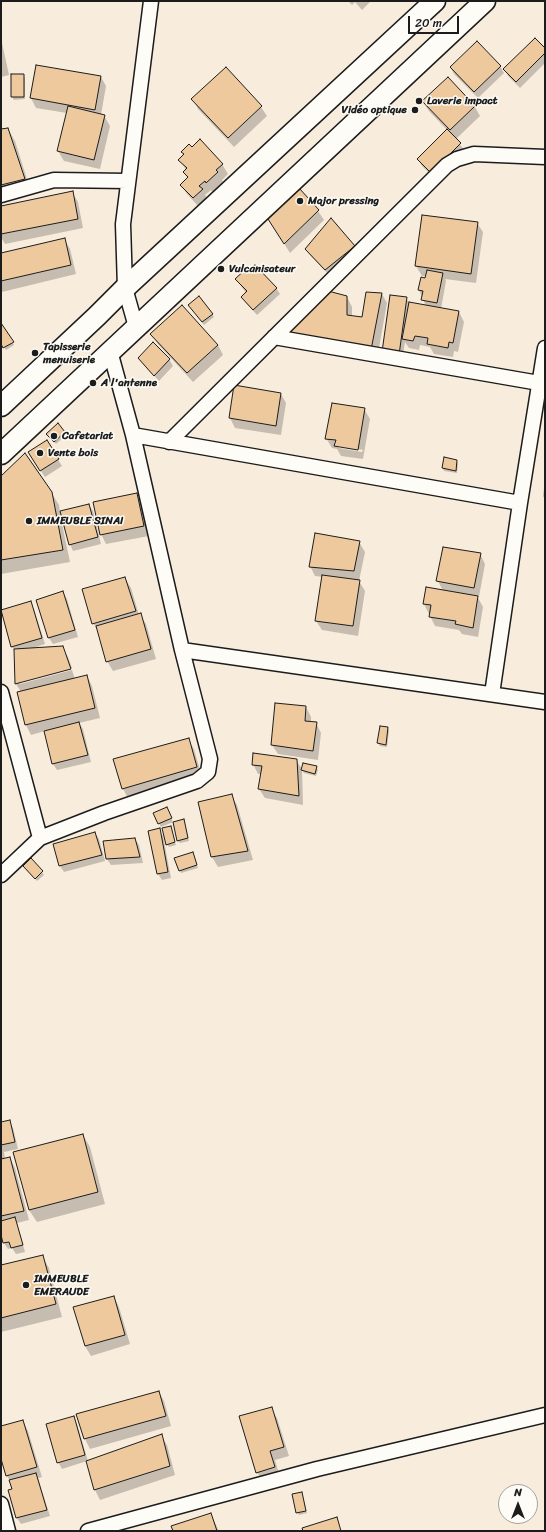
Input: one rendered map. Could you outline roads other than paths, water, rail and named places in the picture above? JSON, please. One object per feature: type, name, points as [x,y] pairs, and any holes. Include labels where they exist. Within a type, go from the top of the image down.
[{"type":"main road","points":[[1,406],[125,288],[435,1]]},
{"type":"main road","points":[[1,454],[484,1]]},
{"type":"street","points":[[136,327],[125,288],[123,224],[151,1]]},
{"type":"street","points":[[169,442],[447,165],[457,159],[474,154],[545,157]]},
{"type":"street","points":[[1,195],[54,180],[128,181]]},
{"type":"street","points":[[274,337],[539,383]]},
{"type":"street","points":[[492,694],[520,503],[545,348]]},
{"type":"street","points":[[1,875],[40,838],[104,813],[197,781],[208,772],[210,759],[182,650],[133,435],[110,351]]},
{"type":"street","points":[[133,435],[520,503]]},
{"type":"street","points":[[182,650],[545,702]]},
{"type":"street","points":[[1,692],[40,838]]},
{"type":"street","points":[[88,1531],[317,1469],[545,1415]]},
{"type":"street","points":[[1,1504],[8,1531]]},
{"type":"place","name":"Laverie impact","points":[[419,101]]},
{"type":"place","name":"Vidéo optique","points":[[415,110]]},
{"type":"place","name":"Major pressing","points":[[300,201]]},
{"type":"place","name":"Vulcanisateur","points":[[221,269]]},
{"type":"place","name":"Tapisserie menuiserie","points":[[35,353]]},
{"type":"place","name":"A l'antenne","points":[[93,383]]},
{"type":"place","name":"Cafetariat","points":[[54,436]]},
{"type":"place","name":"Vente bois","points":[[40,453]]},
{"type":"place","name":"IMMEUBLE SINAI","points":[[29,521]]},
{"type":"place","name":"IMMEUBLE EMERAUDE","points":[[26,1285]]}]
